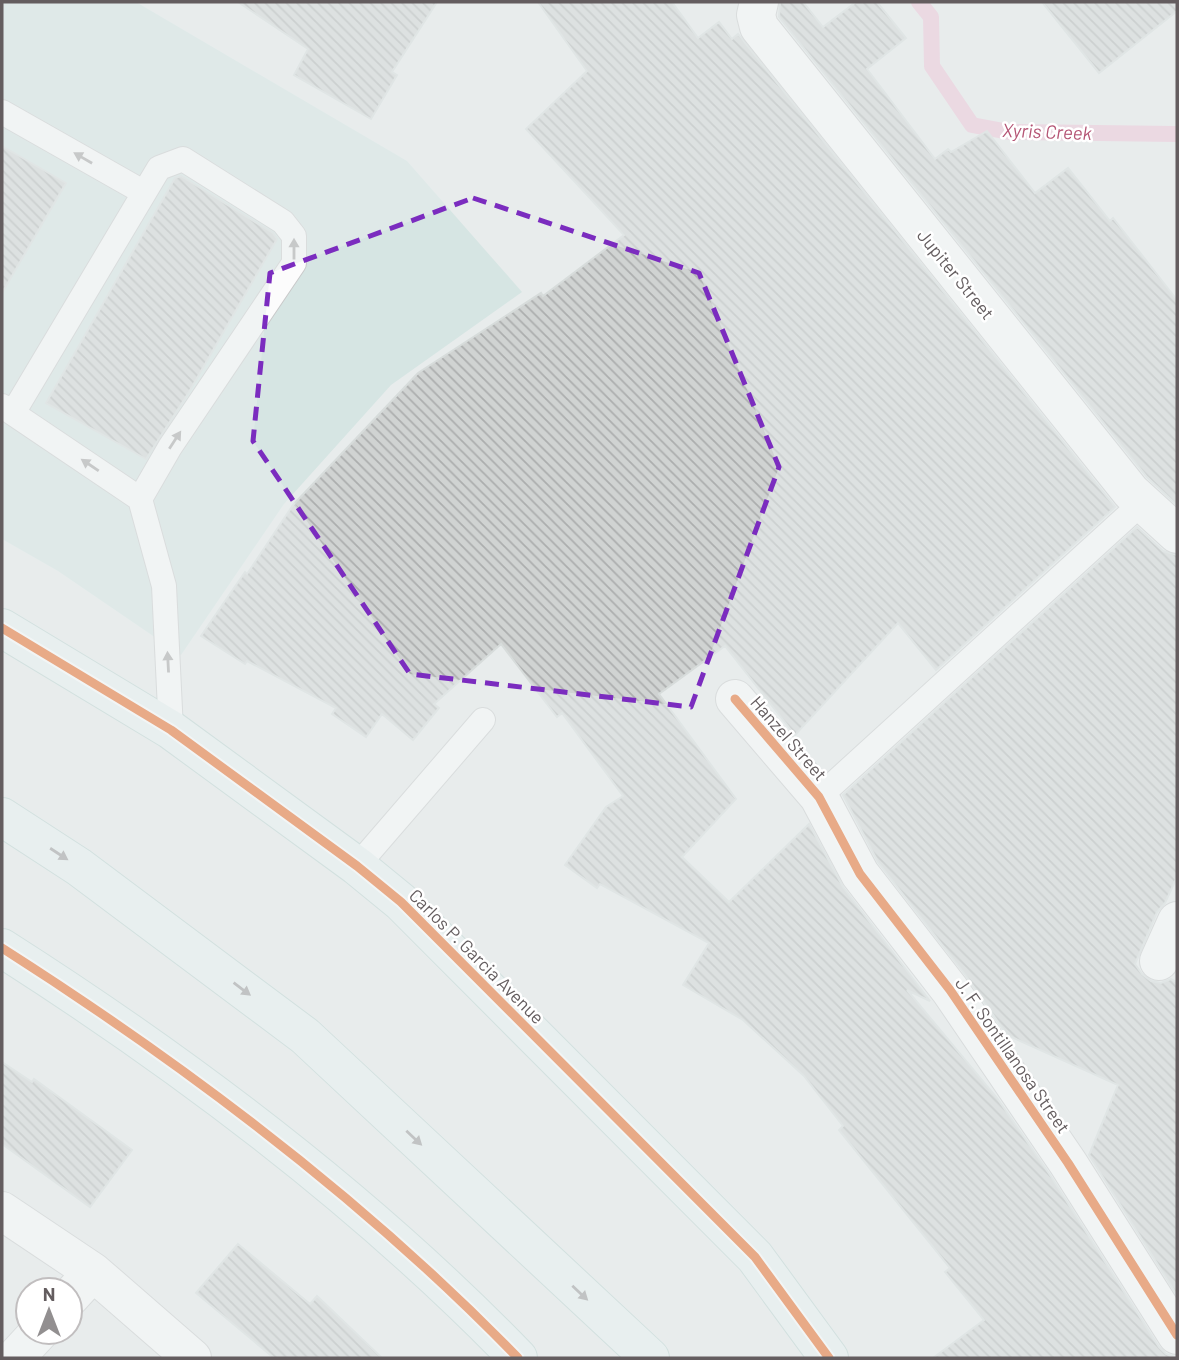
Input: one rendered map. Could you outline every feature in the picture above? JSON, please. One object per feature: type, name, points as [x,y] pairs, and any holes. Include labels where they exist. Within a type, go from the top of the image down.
[{"type":"main road","name":"Carlos P. Garcia Avenue","points":[[2,628],[171,730],[401,902],[755,1257],[829,1358]]},
{"type":"main road","points":[[2,817],[79,867],[305,1036],[650,1358]]},
{"type":"main road","points":[[2,948],[117,1023],[225,1102],[415,1259],[518,1358]]},
{"type":"street","name":"Jupiter Street","points":[[759,2],[756,15],[759,27],[1131,492],[1177,534]]},
{"type":"street","name":"Hanzel Street","points":[[735,699],[819,797]]},
{"type":"street","name":"J. F. Sontillanosa Street","points":[[819,797],[860,874],[950,990],[1068,1163],[1177,1335]]},
{"type":"street","points":[[1159,961],[1177,921]]},
{"type":"street","points":[[2,1211],[71,1276]]},
{"type":"street","points":[[84,1287],[192,1358]]},
{"type":"lane","points":[[2,112],[143,192]]},
{"type":"lane","points":[[140,499],[170,447],[294,263],[294,236],[283,222],[183,159],[159,168],[7,409],[140,499],[164,586],[171,730]]},
{"type":"lane","points":[[819,797],[1143,502]]},
{"type":"lane","points":[[356,866],[483,720]]},
{"type":"highlighted area","points":[[473,198],[699,273],[779,467],[691,707],[410,674],[253,441],[270,273]]},
{"type":"shaded area","points":[[2,2],[136,2],[407,161],[522,292],[391,385],[284,504],[181,655],[58,571],[2,539]]},
{"type":"building","points":[[238,2],[437,2],[392,72],[397,75],[371,119],[294,75],[308,49]]},
{"type":"building","points":[[538,2],[672,2],[698,38],[719,22],[732,39],[738,34],[1115,507],[936,670],[898,623],[795,735],[725,646],[659,694],[736,799],[682,857],[729,902],[809,824],[843,887],[930,1001],[907,990],[997,1098],[1050,1175],[1159,1347],[1166,1354],[1177,1358],[933,1358],[984,1320],[945,1272],[950,1268],[839,1130],[843,1126],[804,1076],[743,1020],[683,985],[709,943],[600,884],[597,888],[565,865],[606,807],[623,796],[562,713],[557,717],[501,644],[434,704],[439,708],[413,740],[382,714],[366,737],[332,714],[336,708],[247,661],[245,664],[201,636],[293,505],[418,373],[541,293],[543,296],[624,235],[526,129],[587,71]]},
{"type":"building","points":[[780,2],[803,2],[823,27],[856,2],[877,2],[906,38],[867,69],[935,159],[948,149],[951,152],[987,131],[1035,193],[1068,168],[1110,221],[1113,218],[1177,300],[1177,505],[1147,477],[779,17]]},
{"type":"building","points":[[1042,2],[1177,2],[1177,11],[1099,73]]},
{"type":"building","points":[[2,146],[66,183],[2,293]]},
{"type":"building","points":[[181,176],[273,233],[277,239],[189,392],[146,459],[46,403],[175,178]]},
{"type":"building","points":[[1137,527],[1163,551],[1177,555],[1177,877],[1165,903],[1157,912],[1135,964],[1151,981],[1161,983],[1171,979],[1177,982],[1177,1295],[1089,1155],[1118,1085],[1007,1035],[967,977],[878,862],[843,795]]},
{"type":"building","points":[[2,1062],[32,1082],[34,1079],[132,1150],[90,1207],[2,1144]]},
{"type":"building","points":[[238,1244],[310,1304],[317,1296],[382,1358],[274,1358],[196,1293]]},
{"type":"waterway","name":"Xyris Creek","points":[[919,2],[931,17],[932,66],[972,125],[1009,132],[1177,134]]},
{"type":"cycle path","points":[[2,628],[171,730],[357,866],[401,902],[755,1257],[829,1358]]},
{"type":"cycle path","points":[[735,699],[819,797],[860,874],[950,990],[1068,1163],[1177,1335]]},
{"type":"cycle path","points":[[2,948],[139,1040],[272,1138],[399,1244],[518,1358]]}]
